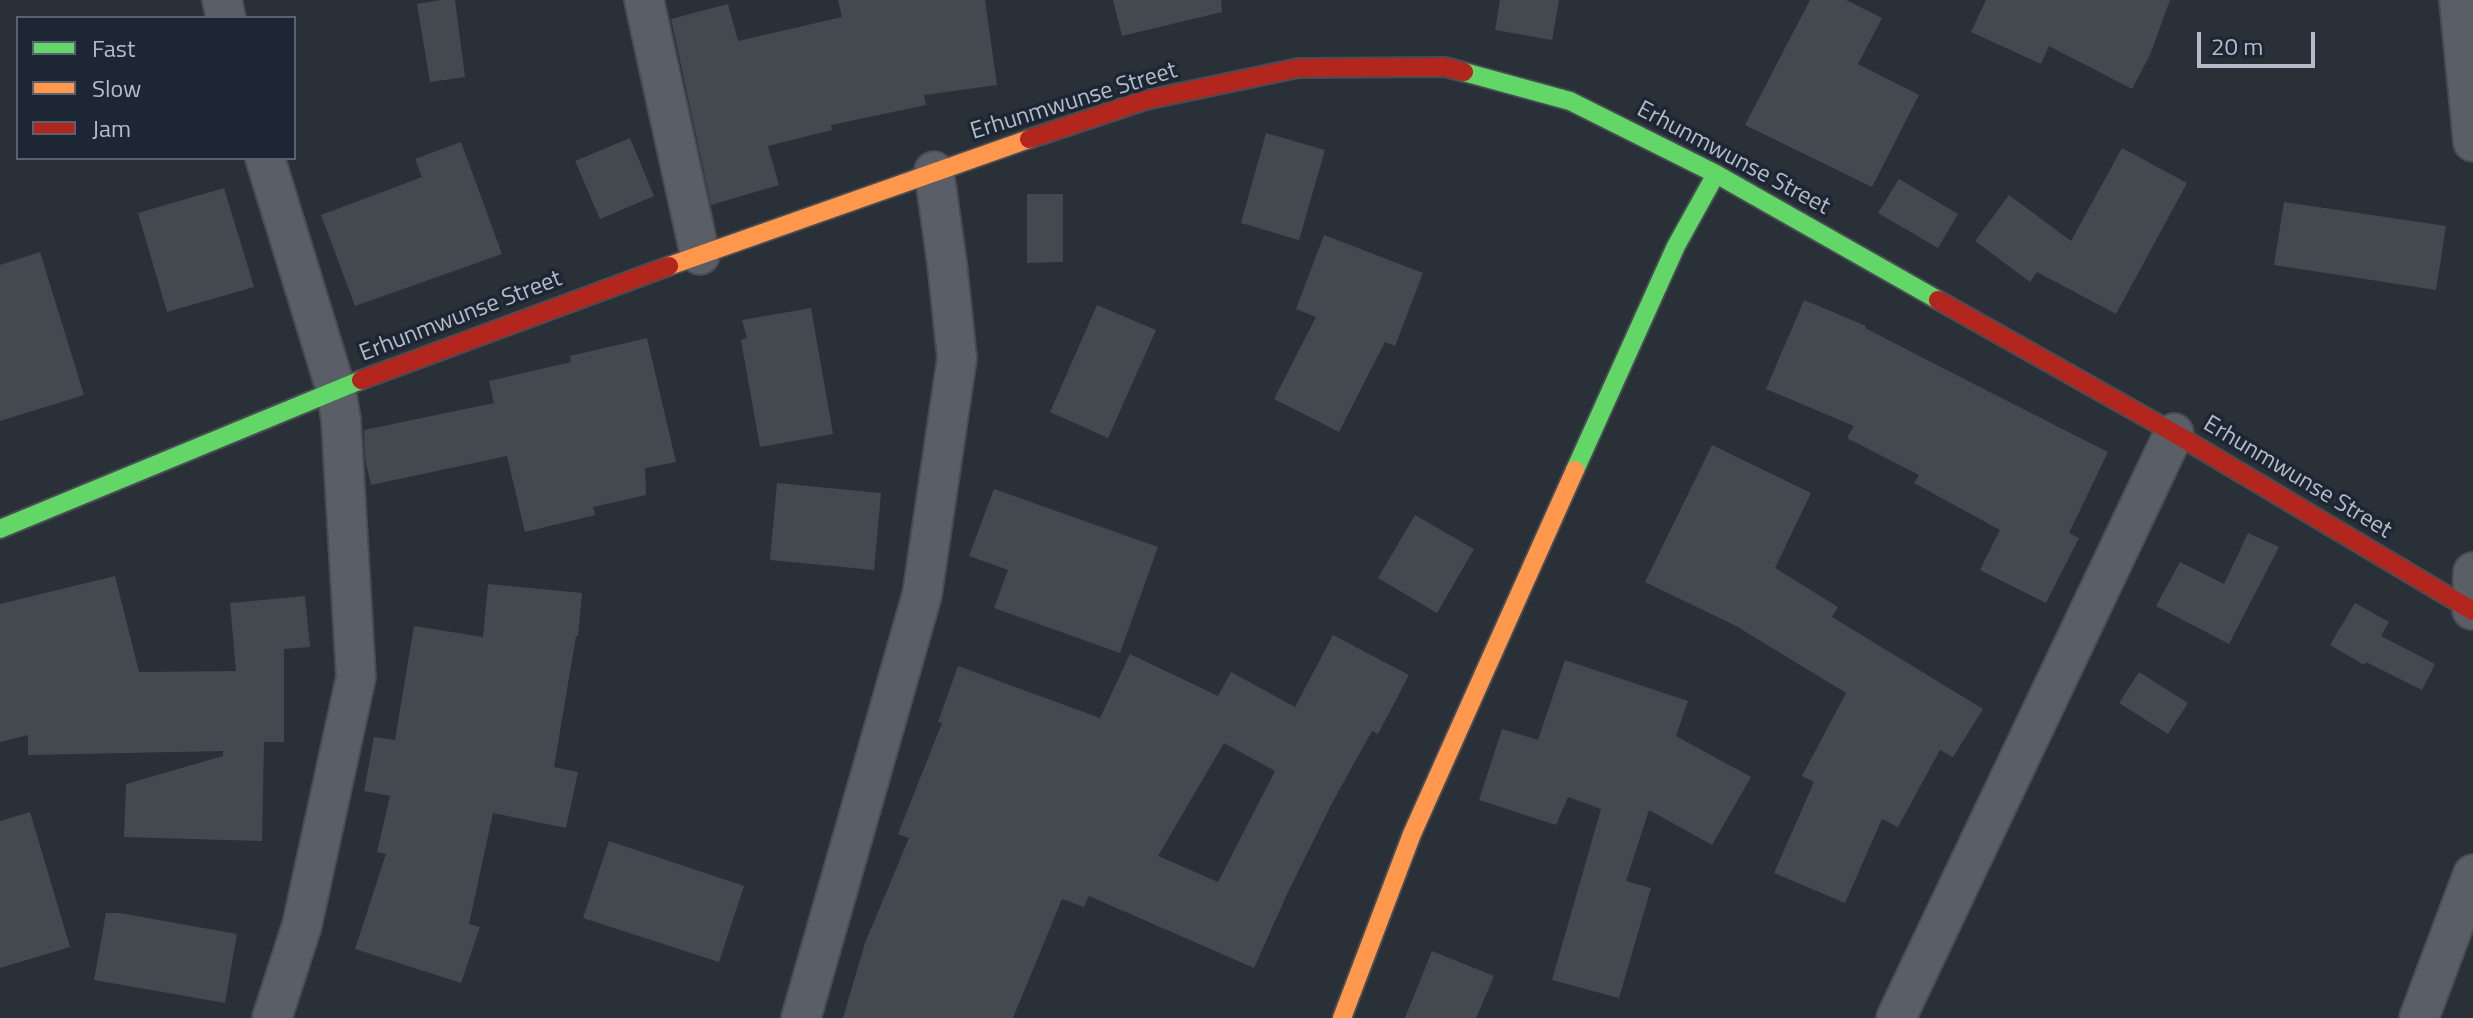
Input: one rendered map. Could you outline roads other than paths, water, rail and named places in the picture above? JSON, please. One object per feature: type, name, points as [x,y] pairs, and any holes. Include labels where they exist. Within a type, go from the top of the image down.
[{"type":"street","points":[[644,0],[700,255]]},
{"type":"street","points":[[2459,0],[2473,142]]},
{"type":"street","name":"Erhunmwunse Street","points":[[0,529],[336,390],[539,312],[934,171],[1146,100],[1298,68],[1445,67],[1570,101],[1716,174],[2174,433],[2472,611]]},
{"type":"street","points":[[266,160],[336,390],[341,420],[356,677],[302,925],[272,1018]]},
{"type":"street","points":[[801,1018],[922,595],[957,358],[934,171]]},
{"type":"street","points":[[1342,1018],[1412,834],[1676,246],[1716,174]]},
{"type":"street","points":[[1896,1018],[2174,433]]},
{"type":"street","points":[[2472,611],[2473,572]]},
{"type":"street","points":[[2419,1018],[2473,874]]}]
